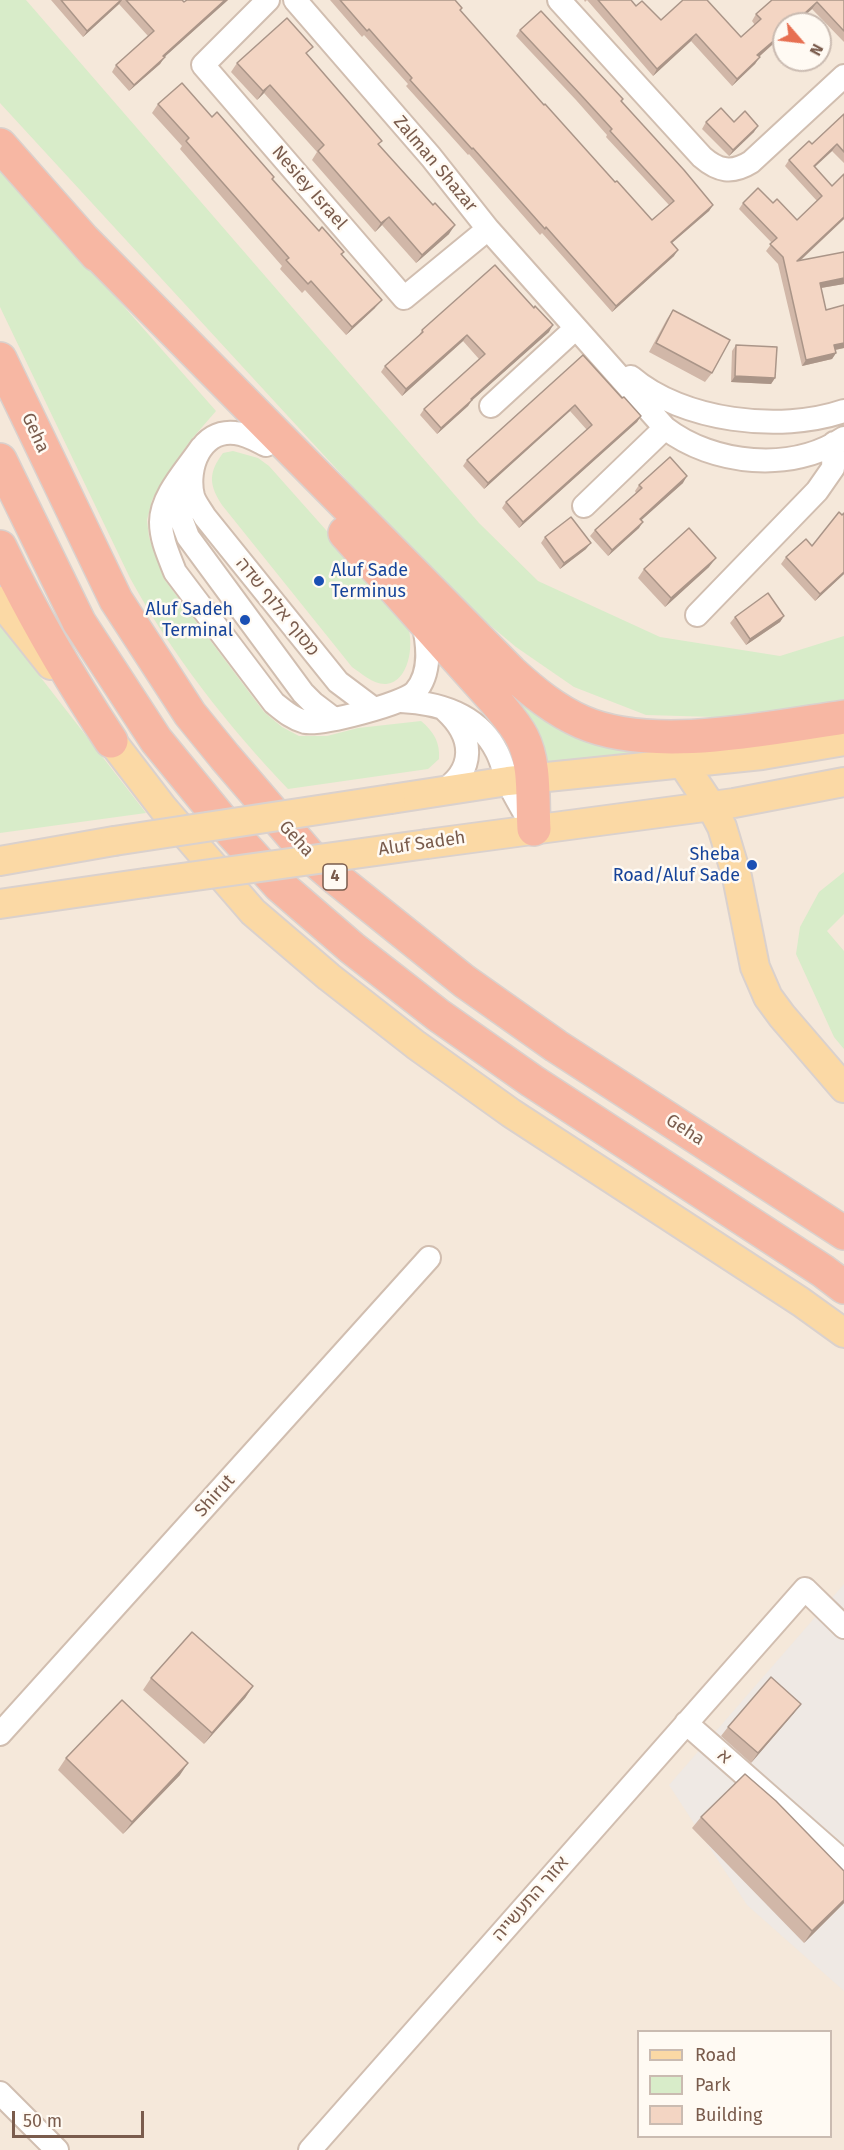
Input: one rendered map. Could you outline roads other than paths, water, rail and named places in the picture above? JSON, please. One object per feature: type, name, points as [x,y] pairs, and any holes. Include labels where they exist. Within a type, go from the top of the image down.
[{"type":"highway","points":[[0,145],[515,725],[523,738],[530,758],[519,780],[534,829]]},
{"type":"highway","points":[[83,239],[511,672],[548,704],[598,728],[648,737],[742,731],[844,717]]},
{"type":"highway","name":"Geha","points":[[0,359],[116,600],[190,714],[309,855],[464,981],[556,1046],[844,1233]]},
{"type":"highway","name":"4","points":[[0,460],[79,622],[130,702],[156,740],[279,885],[352,948],[532,1082],[823,1271],[844,1287]]},
{"type":"highway","points":[[0,547],[24,597],[69,676],[111,741]]},
{"type":"main road","points":[[0,601],[111,741],[125,762],[253,912],[329,978],[416,1045],[511,1113],[801,1302],[844,1333]]},
{"type":"main road","points":[[6,859],[391,798],[519,780],[762,755],[844,741]]},
{"type":"main road","points":[[683,764],[722,826],[736,877],[755,967],[768,997],[844,1088]]},
{"type":"main road","name":"Aluf Sadeh","points":[[0,904],[427,843],[753,800],[844,782]]},
{"type":"main road","points":[[736,877],[739,825],[743,811],[753,800]]},
{"type":"street","name":"Nesiey Israel","points":[[268,0],[202,65],[404,298],[488,229]]},
{"type":"street","name":"Zalman Shazar","points":[[295,0],[431,157],[488,229],[665,428],[678,438],[698,448],[726,457],[783,459],[814,452],[839,440]]},
{"type":"street","points":[[559,0],[702,157],[710,165],[722,170],[733,170],[751,162],[844,76]]},
{"type":"street","name":"Zalman Shazar","points":[[576,328],[634,380],[654,394],[682,406],[729,418],[768,422],[804,420],[844,411]]},
{"type":"street","points":[[491,406],[576,328]]},
{"type":"street","points":[[584,506],[665,428]]},
{"type":"street","points":[[266,445],[234,433],[219,434],[209,439],[172,490],[161,520],[162,535],[176,572],[274,703],[290,716],[303,722],[313,723],[401,701],[414,692],[427,665],[427,640],[423,621]]},
{"type":"street","points":[[697,615],[817,491],[833,468],[839,440]]},
{"type":"street","name":"מסוף אלוף שדה","points":[[201,448],[194,462],[190,479],[194,499],[205,517],[338,682],[374,709]]},
{"type":"street","points":[[172,490],[188,537],[303,693],[334,719]]},
{"type":"street","points":[[401,701],[441,706],[472,720],[486,734],[519,780]]},
{"type":"street","points":[[441,706],[455,719],[468,745],[468,755],[461,772],[450,786],[441,792]]},
{"type":"street","name":"Shirut","points":[[0,1734],[429,1258]]},
{"type":"street","name":"אזור התעשייה","points":[[309,2150],[805,1589],[844,1627]]},
{"type":"street","name":"א","points":[[686,1723],[844,1862]]},
{"type":"street","points":[[0,2093],[57,2150]]},
{"type":"place","name":"Aluf Sade Terminus","points":[[319,581]]},
{"type":"place","name":"Aluf Sadeh Terminal","points":[[245,620]]},
{"type":"place","name":"Sheba Road/Aluf Sade","points":[[752,865]]}]
